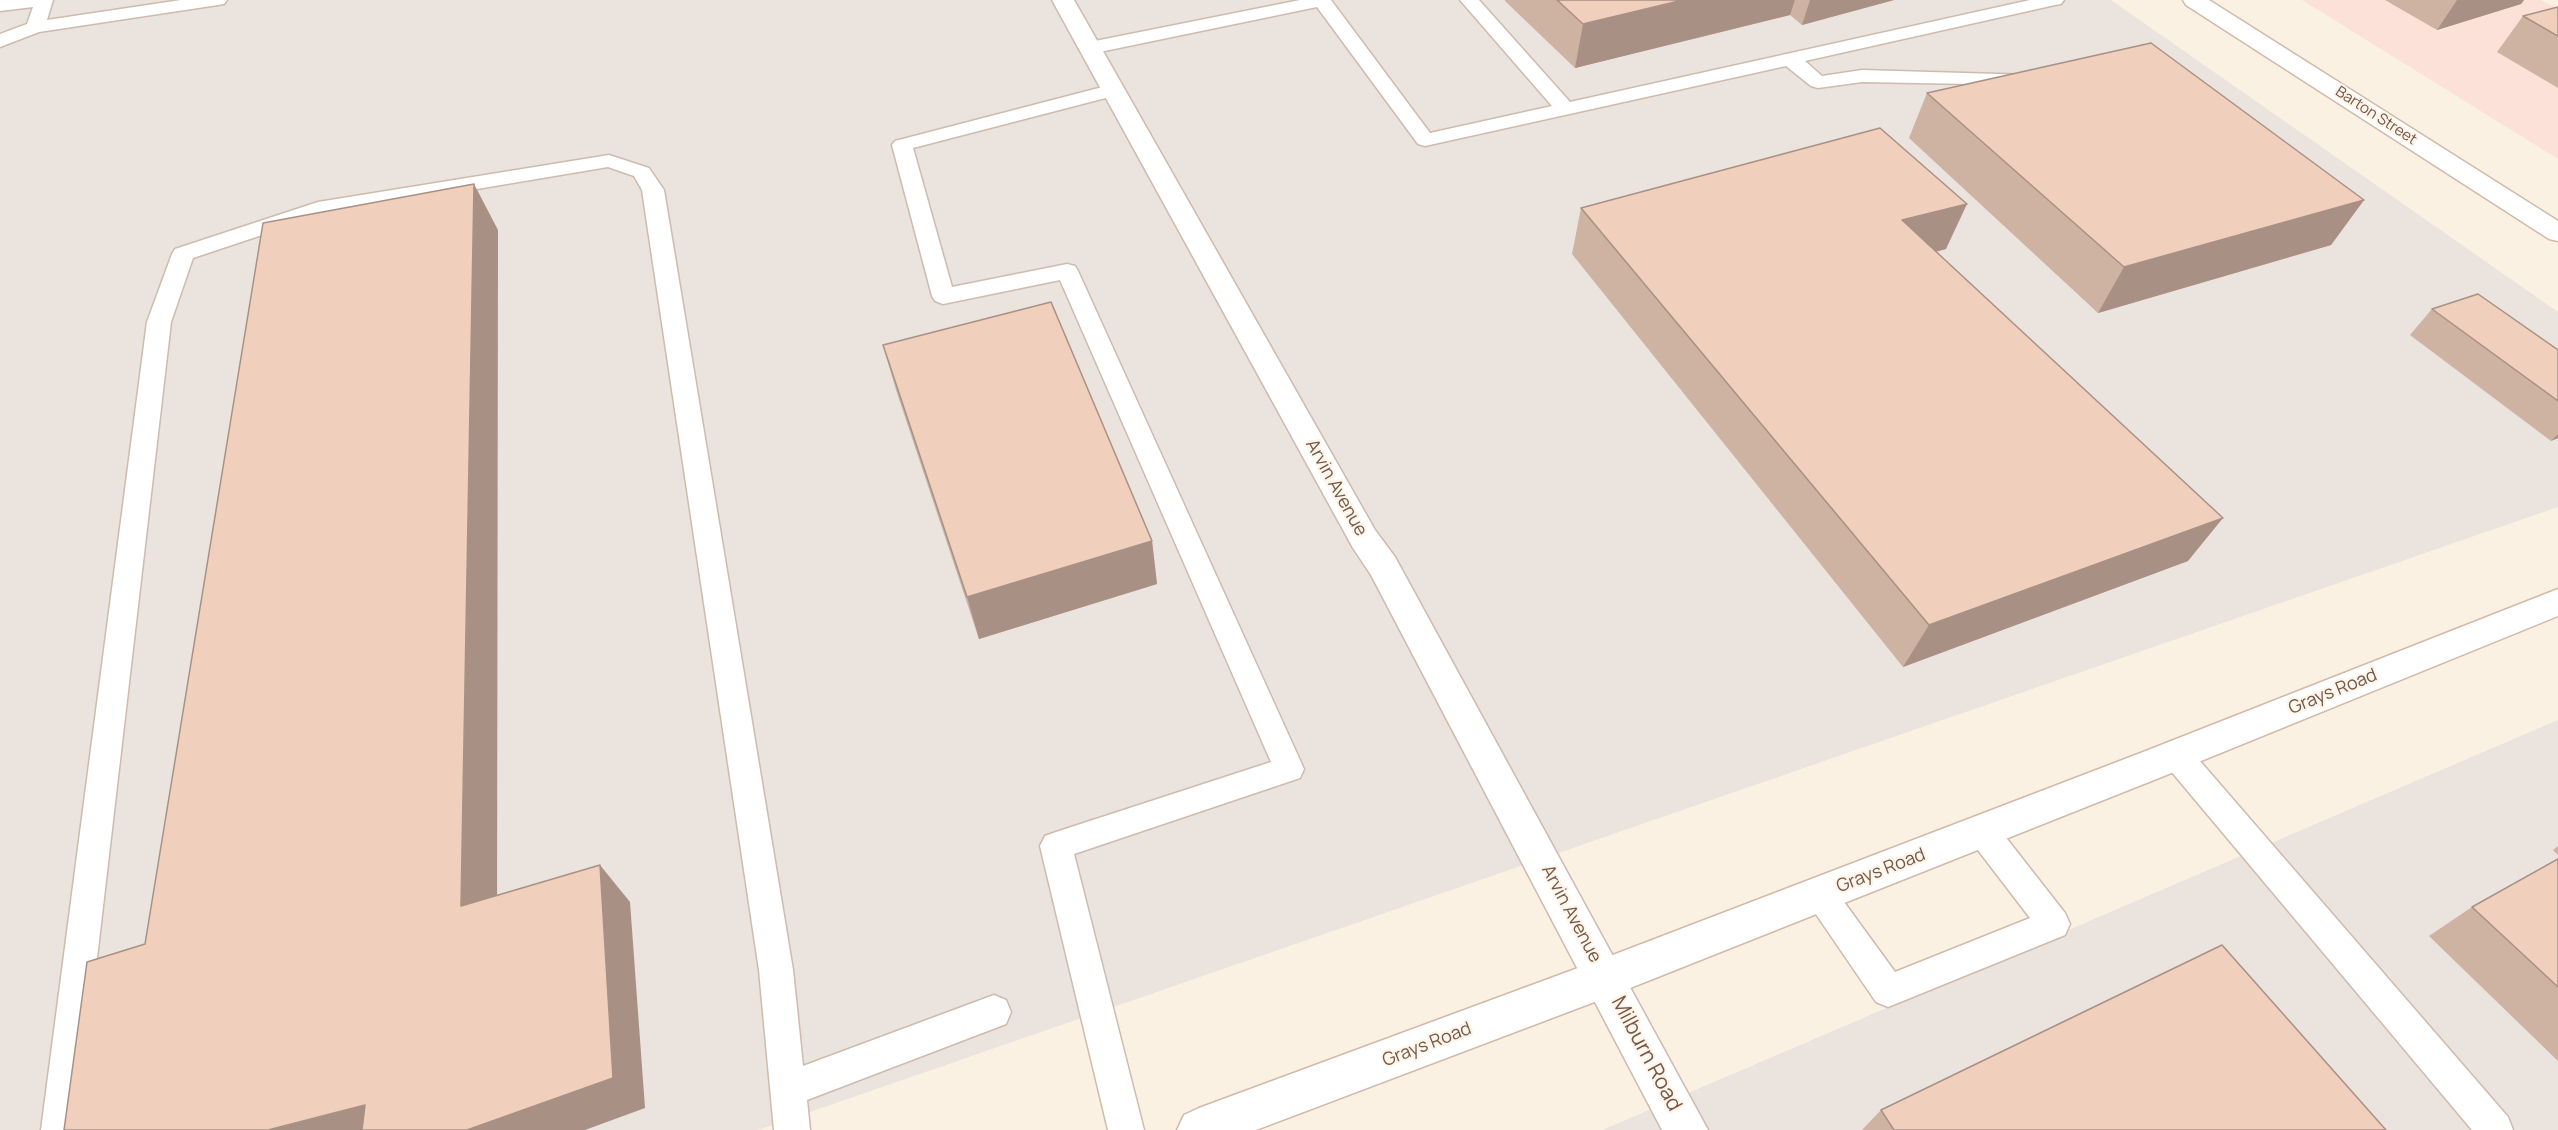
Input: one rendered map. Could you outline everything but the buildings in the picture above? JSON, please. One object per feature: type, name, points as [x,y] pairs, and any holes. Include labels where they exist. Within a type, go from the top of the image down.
[{"type":"street","name":"Arvin Avenue","points":[[1063,0],[1364,539],[1383,566],[1605,978]]},
{"type":"street","name":"Barton Street","points":[[2194,0],[2558,233]]},
{"type":"street","name":"Grays Road","points":[[1200,1130],[1605,978],[2176,755],[2558,602]]},
{"type":"street","name":"Milburn Road","points":[[1605,978],[1686,1130]]},
{"type":"lane","points":[[0,5],[43,0],[35,27]]},
{"type":"lane","points":[[0,41],[35,27],[218,0]]},
{"type":"lane","points":[[1469,0],[1565,109]]},
{"type":"lane","points":[[1090,48],[1325,1],[1425,140],[2055,0]]},
{"type":"lane","points":[[1790,59],[1818,82],[1862,76],[2049,80]]},
{"type":"lane","points":[[1114,90],[902,146],[944,296],[1067,271],[1290,769],[1056,846],[1126,1130]]},
{"type":"lane","points":[[59,1130],[159,322],[183,254],[318,209],[609,160],[642,172],[654,190],[776,970],[792,1130]]},
{"type":"lane","points":[[2176,755],[2495,1130]]},
{"type":"lane","points":[[1820,894],[1888,991],[2054,924],[1983,831]]},
{"type":"lane","points":[[788,1089],[994,1012]]},
{"type":"shaded area","points":[[0,0],[2111,0],[2558,312],[2558,507],[758,1130],[0,1130]]},
{"type":"shaded area","points":[[2302,0],[2541,0],[2558,9],[2558,159]]},
{"type":"shaded area","points":[[2558,720],[2558,1130],[1602,1130]]}]
